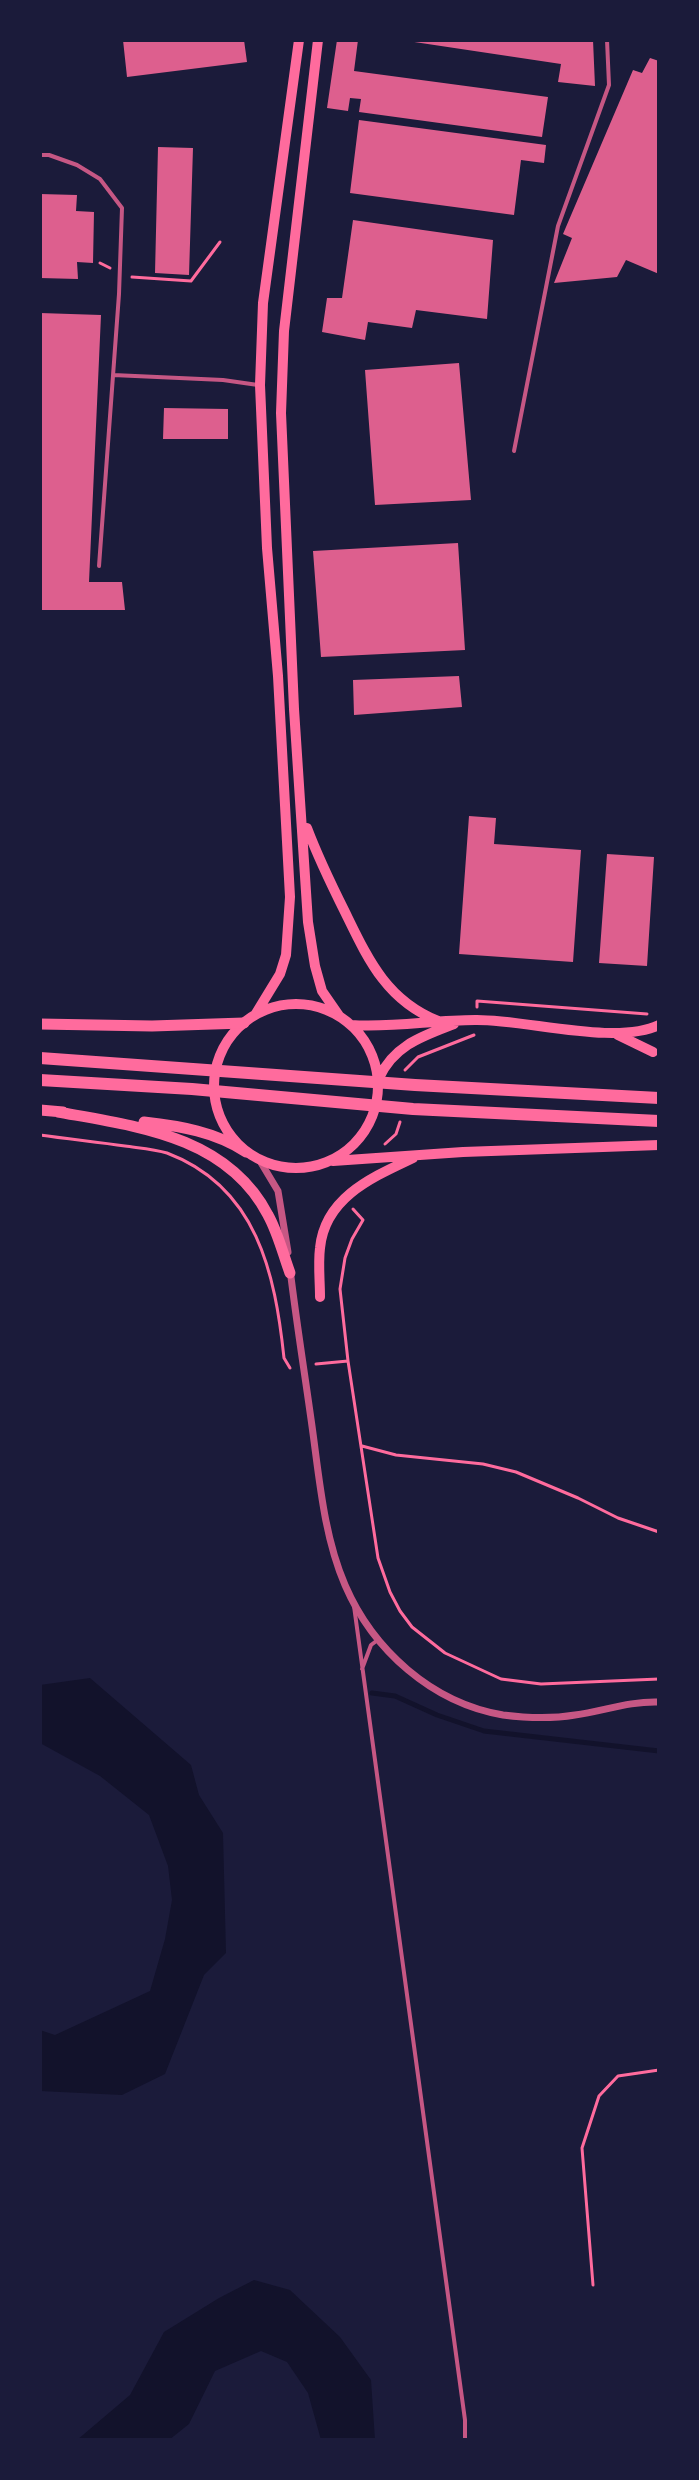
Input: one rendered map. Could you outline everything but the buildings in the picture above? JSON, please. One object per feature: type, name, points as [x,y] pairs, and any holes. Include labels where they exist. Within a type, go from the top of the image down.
[{"type":"highway","points":[[40,1058],[415,1085],[659,1098]]},
{"type":"highway","points":[[40,1080],[192,1089],[413,1109],[659,1121]]},
{"type":"main road","points":[[255,1015],[280,974],[286,955],[290,897],[278,676],[266,532],[260,385],[263,303],[299,40]]},
{"type":"main road","points":[[318,40],[284,331],[281,413],[294,709],[308,922],[322,991],[340,1017]]},
{"type":"main road","points":[[303,818],[318,857],[375,971],[405,1003],[439,1022]]},
{"type":"main road","points":[[246,1152],[231,1138],[220,1120],[214,1100],[213,1079],[222,1049],[255,1015],[276,1007],[300,1004],[316,1006],[351,1025],[367,1044],[378,1080],[376,1109],[369,1126],[350,1149],[331,1161]]},
{"type":"main road","points":[[351,1025],[384,1027],[464,1020],[625,1032],[657,1026]]},
{"type":"main road","points":[[378,1080],[397,1051],[464,1020]]},
{"type":"main road","points":[[40,1024],[152,1026],[244,1023]]},
{"type":"main road","points":[[656,1054],[649,1039],[657,1026]]},
{"type":"main road","points":[[596,1031],[617,1035],[656,1054]]},
{"type":"main road","points":[[40,1110],[188,1128],[221,1138],[272,1166],[301,1169],[331,1161],[659,1145]]},
{"type":"main road","points":[[58,1112],[146,1128],[197,1147],[221,1161],[255,1193],[268,1214],[290,1273]]},
{"type":"main road","points":[[320,1297],[320,1247],[323,1230],[332,1213],[365,1181],[421,1155]]},
{"type":"street","points":[[260,1161],[278,1191],[321,1490],[334,1551],[353,1599],[388,1652],[427,1686],[472,1706],[500,1714],[549,1718],[578,1715],[628,1703],[659,1702]]},
{"type":"lane","points":[[514,451],[558,226],[609,85],[607,40]]},
{"type":"lane","points":[[40,155],[77,165],[100,179],[122,208],[99,566]]},
{"type":"lane","points":[[113,375],[223,380],[260,385]]},
{"type":"lane","points":[[353,1599],[465,2420],[465,2440]]},
{"type":"lane","points":[[361,1671],[371,1645],[379,1639]]},
{"type":"path","points":[[100,263],[138,279],[191,281],[220,242]]},
{"type":"path","points":[[40,1135],[166,1153],[203,1171],[239,1204],[259,1240],[270,1274],[285,1364],[293,1369],[348,1361],[378,1558],[390,1592],[412,1627],[445,1653],[501,1679],[541,1684],[659,1679]]},
{"type":"path","points":[[361,1446],[396,1455],[483,1464],[516,1472],[618,1518],[659,1532]]},
{"type":"path","points":[[593,2285],[582,2148],[599,2096],[618,2076],[659,2070]]},
{"type":"shaded area","points":[[90,1678],[191,1765],[199,1795],[223,1833],[226,1953],[204,1975],[165,2074],[122,2095],[40,2091],[40,2030],[55,2035],[150,1991],[172,1900],[168,1866],[149,1815],[100,1776],[40,1743],[40,1685]]},
{"type":"shaded area","points":[[254,2280],[290,2290],[340,2337],[371,2380],[375,2440],[321,2440],[308,2393],[287,2362],[261,2351],[215,2371],[189,2424],[169,2440],[77,2440],[130,2395],[164,2332]]},
{"type":"waterway","points":[[372,1693],[395,1696],[484,1731],[659,1751]]}]
